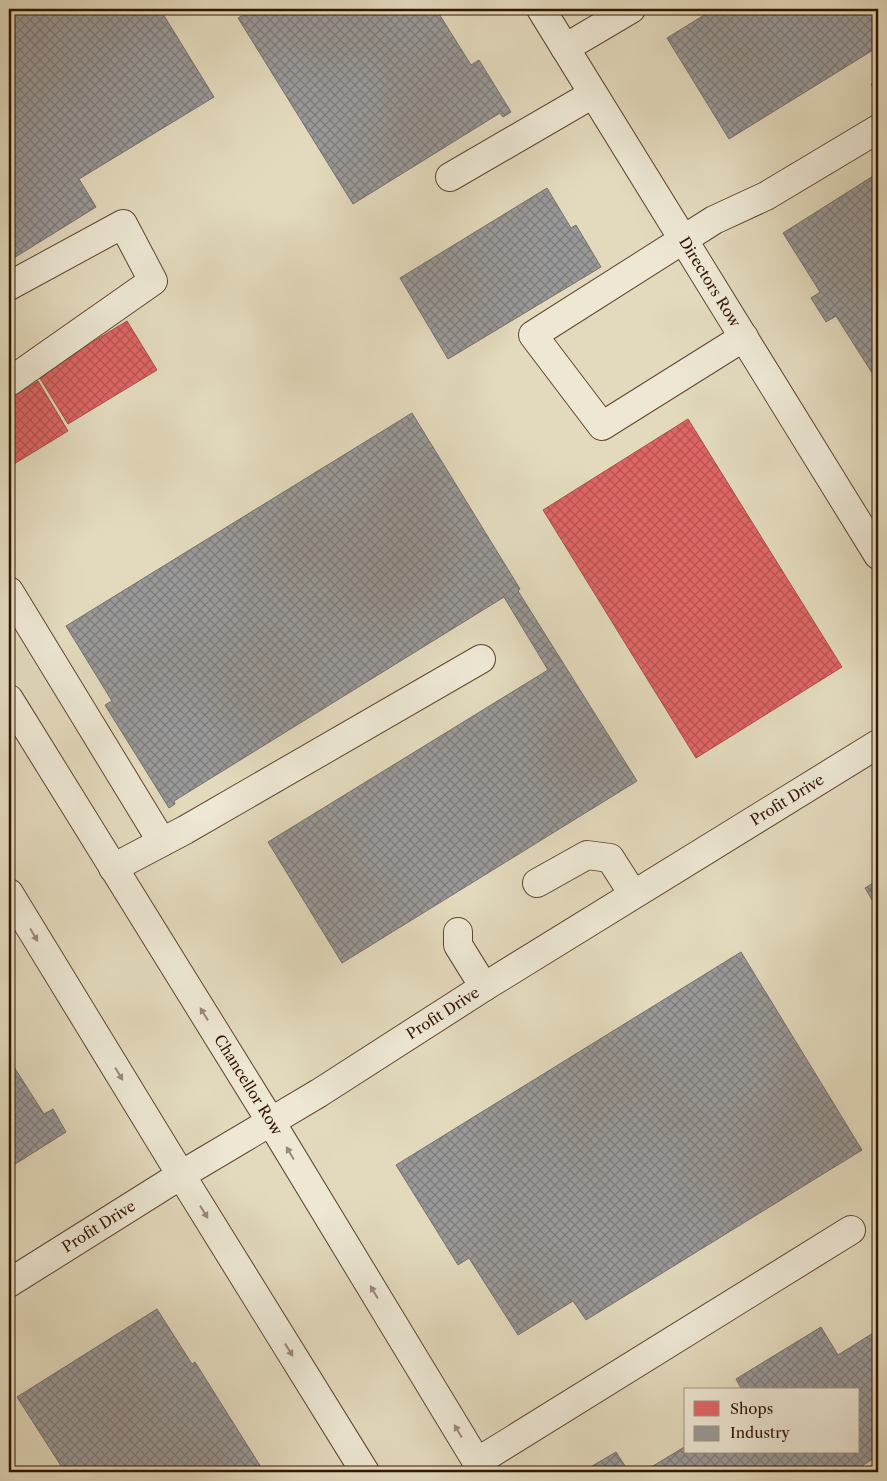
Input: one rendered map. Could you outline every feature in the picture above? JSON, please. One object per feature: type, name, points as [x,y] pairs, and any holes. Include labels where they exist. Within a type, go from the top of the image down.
[{"type":"street","name":"Directors Row","points":[[541,9],[878,555]]},
{"type":"street","points":[[566,48],[631,9]]},
{"type":"street","points":[[450,177],[594,94]]},
{"type":"street","points":[[744,337],[602,426],[533,335],[714,220],[766,196],[878,129]]},
{"type":"street","points":[[9,286],[123,224],[153,281],[9,382]]},
{"type":"street","points":[[9,591],[162,842]]},
{"type":"street","points":[[113,868],[185,830],[481,659]]},
{"type":"street","name":"Chancellor Row","points":[[9,699],[271,1122],[480,1467]]},
{"type":"street","name":"Profit Drive","points":[[9,1283],[180,1175],[271,1122],[633,894],[878,744]]},
{"type":"street","points":[[537,883],[587,855],[610,858],[633,894]]},
{"type":"street","points":[[9,893],[180,1175],[365,1472]]},
{"type":"street","points":[[458,932],[458,945],[484,987]]},
{"type":"street","points":[[480,1467],[851,1230]]},
{"type":"building: Shops","points":[[127,321],[157,370],[68,424],[38,375]]},
{"type":"building: Shops","points":[[38,381],[68,431],[9,467],[9,399]]},
{"type":"building: Shops","points":[[688,419],[842,667],[696,758],[543,510]]},
{"type":"building: Industry","points":[[9,9],[160,9],[214,97],[79,179],[96,207],[9,261]]},
{"type":"building: Industry","points":[[253,9],[436,9],[471,65],[479,60],[511,112],[503,117],[500,113],[353,204],[238,18]]},
{"type":"building: Industry","points":[[714,9],[872,9],[878,19],[878,47],[729,139],[667,38]]},
{"type":"building: Industry","points":[[878,79],[878,96],[871,84]]},
{"type":"building: Industry","points":[[878,173],[878,374],[874,376],[836,316],[826,322],[811,298],[820,292],[783,233]]},
{"type":"building: Industry","points":[[547,188],[571,228],[576,225],[601,267],[448,359],[400,278]]},
{"type":"building: Industry","points":[[412,413],[520,589],[518,591],[637,781],[342,963],[268,842],[548,670],[504,597],[174,801],[175,804],[169,808],[105,705],[112,701],[66,626]]},
{"type":"building: Industry","points":[[878,880],[878,910],[865,888]]},
{"type":"building: Industry","points":[[741,952],[862,1150],[586,1320],[573,1301],[518,1335],[469,1258],[458,1265],[396,1165]]},
{"type":"building: Industry","points":[[9,1059],[44,1114],[53,1109],[66,1132],[9,1168]]},
{"type":"building: Industry","points":[[157,1309],[192,1364],[195,1362],[264,1472],[65,1472],[17,1397]]},
{"type":"building: Industry","points":[[821,1327],[838,1355],[878,1330],[878,1456],[852,1472],[643,1472],[684,1447],[684,1454],[860,1454],[860,1388],[741,1388],[736,1379]]},
{"type":"building: Industry","points":[[616,1452],[629,1472],[582,1472]]}]
